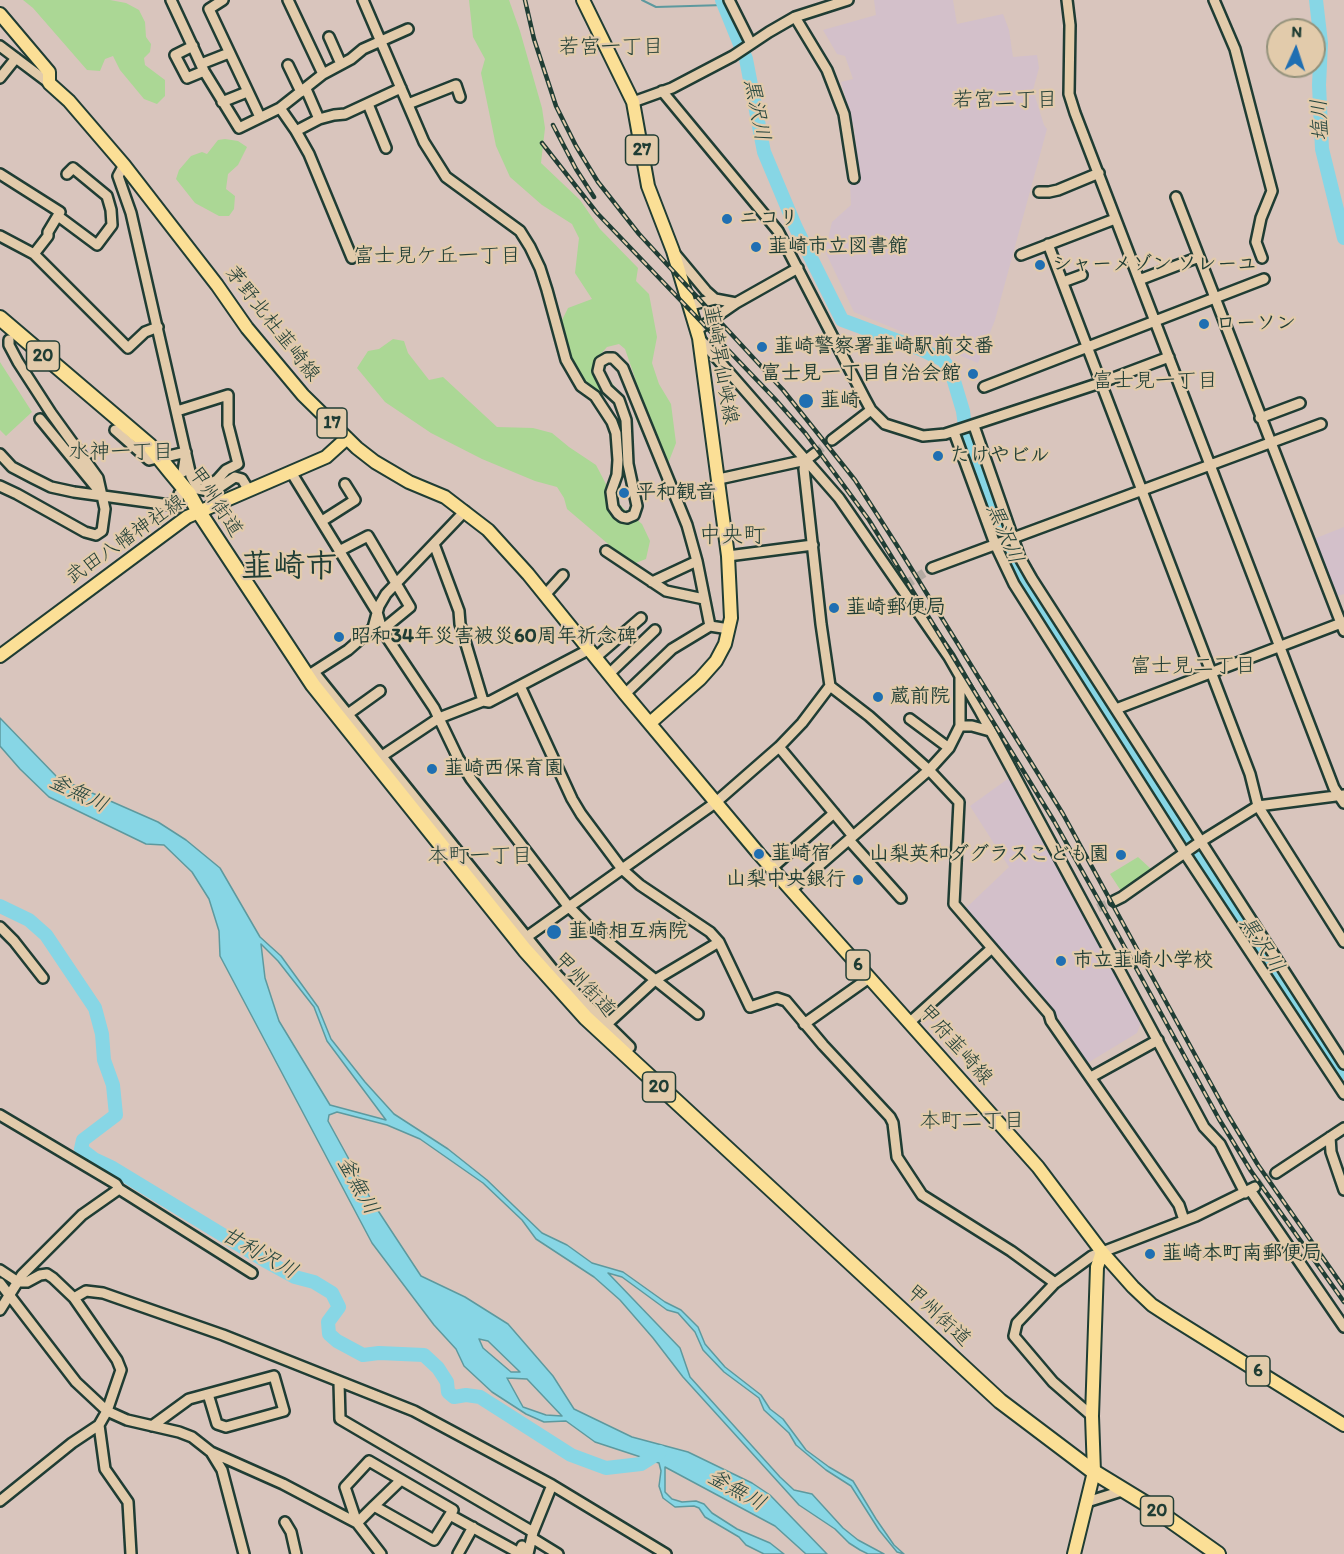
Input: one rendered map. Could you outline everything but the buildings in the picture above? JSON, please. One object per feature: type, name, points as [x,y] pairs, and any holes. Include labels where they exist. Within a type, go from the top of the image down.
[{"type":"highway","name":"甲州街道","points":[[1,317],[149,445],[189,494],[193,514],[311,674],[525,950],[586,1018],[1000,1401],[1094,1472],[1125,1490],[1218,1554]]},
{"type":"main road","name":"韮崎昇仙峡線","points":[[583,0],[633,102],[648,186],[673,251],[698,334],[728,556],[731,605],[725,644],[716,661],[700,679],[650,723]]},
{"type":"main road","name":"茅野北杜韮崎線","points":[[0,14],[49,72],[49,83],[69,101],[124,165],[272,359],[303,395],[347,438],[382,466],[409,482],[446,497],[488,530],[545,595],[650,723]]},
{"type":"main road","name":"武田八幡神社線","points":[[0,656],[193,514],[326,457],[347,438]]},
{"type":"main road","name":"甲府韮崎線","points":[[650,723],[715,803],[791,890],[1038,1167],[1102,1252],[1133,1287],[1152,1305],[1344,1425]]},
{"type":"main road","points":[[1074,1554],[1094,1472],[1092,1416],[1097,1267],[1102,1252]]},
{"type":"street","points":[[171,0],[203,68],[239,129],[280,108],[323,74],[380,40],[408,29]]},
{"type":"street","points":[[223,0],[210,9],[260,117]]},
{"type":"street","points":[[288,0],[323,74]]},
{"type":"street","points":[[376,0],[365,3],[424,142],[446,177],[520,231],[530,247],[544,279],[566,360],[581,386],[596,396],[606,410],[616,433],[618,469],[611,492],[613,507],[622,517],[634,515],[638,506],[628,464],[626,420],[619,400],[607,389],[599,375],[600,362],[613,358],[628,378],[687,525],[710,626]]},
{"type":"street","points":[[729,0],[749,45]]},
{"type":"street","points":[[633,102],[663,92],[738,53],[795,17],[848,0]]},
{"type":"street","points":[[1067,0],[1070,25],[1069,94],[1334,788],[1342,798]]},
{"type":"street","points":[[1214,0],[1235,49],[1272,192],[1261,218],[1257,242],[1262,258]]},
{"type":"street","points":[[795,17],[826,70],[840,103],[847,128],[854,178]]},
{"type":"street","points":[[329,37],[341,64]]},
{"type":"street","points":[[0,46],[49,83]]},
{"type":"street","points":[[193,46],[175,55],[187,78],[229,53]]},
{"type":"street","points":[[0,78],[16,58]]},
{"type":"street","points":[[288,65],[319,120]]},
{"type":"street","points":[[408,104],[456,85],[460,97]]},
{"type":"street","points":[[297,131],[319,120],[345,114],[401,88]]},
{"type":"street","points":[[222,102],[247,92]]},
{"type":"street","points":[[663,92],[778,231],[834,343],[871,410],[885,424],[903,432],[923,436],[954,432],[1100,383],[1169,357]]},
{"type":"street","points":[[368,104],[386,148]]},
{"type":"street","points":[[280,108],[297,131],[309,154],[352,258]]},
{"type":"street","points":[[124,165],[118,176],[131,213],[191,476],[198,489],[208,491],[218,489],[226,470],[238,465],[228,425],[228,395],[177,411]]},
{"type":"street","points":[[58,216],[97,245],[112,225],[107,196],[73,168],[67,174]]},
{"type":"street","points":[[1039,192],[1058,190],[1099,173]]},
{"type":"street","points":[[0,174],[60,212],[48,236],[34,254]]},
{"type":"street","points":[[107,196],[120,184]]},
{"type":"street","points":[[1116,709],[1280,646],[1343,625],[1269,442],[1176,197]]},
{"type":"street","points":[[1021,255],[1115,219]]},
{"type":"street","points":[[0,236],[34,254],[128,348],[145,332],[158,327]]},
{"type":"street","points":[[1048,244],[1250,774],[1258,806],[1344,942]]},
{"type":"street","points":[[673,251],[706,291],[716,299]]},
{"type":"street","points":[[1139,280],[1199,257]]},
{"type":"street","points":[[798,268],[736,303],[698,334],[839,498],[903,586],[960,676],[1093,910],[1204,1127],[1220,1144],[1344,1327]]},
{"type":"street","points":[[1063,282],[1082,275]]},
{"type":"street","points":[[984,387],[1264,279]]},
{"type":"street","points":[[690,305],[716,299],[736,303]]},
{"type":"street","points":[[0,486],[85,532],[96,535],[102,531],[105,509],[98,478],[51,413],[13,354],[9,340]]},
{"type":"street","points":[[1260,418],[1300,403]]},
{"type":"street","points":[[832,440],[871,410]]},
{"type":"street","points":[[39,419],[103,496]]},
{"type":"street","points":[[932,568],[1321,424]]},
{"type":"street","points":[[974,426],[1020,558],[1032,579],[1344,1064]]},
{"type":"street","points":[[116,430],[149,460],[153,459]]},
{"type":"street","points":[[954,432],[995,544],[1014,584],[1184,852],[1344,1094]]},
{"type":"street","points":[[169,456],[186,452]]},
{"type":"street","points":[[183,472],[186,452]]},
{"type":"street","points":[[719,479],[806,460],[815,453]]},
{"type":"street","points":[[0,454],[12,467],[51,487],[177,506],[179,494]]},
{"type":"street","points":[[806,460],[804,469],[830,686],[869,716],[929,770],[958,802],[954,904],[1049,1014],[1051,1021],[1179,1205],[1184,1220]]},
{"type":"street","points":[[291,472],[377,612],[382,630],[439,718],[471,779],[568,906],[588,926],[698,1014]]},
{"type":"street","points":[[200,477],[205,482],[211,483],[219,483],[235,477],[242,479],[248,489]]},
{"type":"street","points":[[322,521],[355,500],[345,484]]},
{"type":"street","points":[[465,511],[386,594],[377,612],[373,628],[348,650],[311,674],[348,714],[558,976],[630,1047]]},
{"type":"street","points":[[339,551],[368,536],[410,607],[382,630]]},
{"type":"street","points":[[434,544],[459,611],[460,624],[483,701]]},
{"type":"street","points":[[728,556],[813,545]]},
{"type":"street","points":[[606,551],[666,591],[704,599]]},
{"type":"street","points":[[652,582],[697,561]]},
{"type":"street","points":[[545,595],[563,574]]},
{"type":"street","points":[[382,756],[439,718],[483,701],[489,702],[593,653],[641,618]]},
{"type":"street","points":[[625,694],[672,649],[710,626],[729,629]]},
{"type":"street","points":[[609,674],[655,630]]},
{"type":"street","points":[[791,890],[929,770],[948,748],[960,726],[960,676]]},
{"type":"street","points":[[520,686],[572,799],[622,869],[640,885],[710,932],[719,942],[750,1007],[777,998],[786,1001],[804,1024],[890,1117],[893,1123],[897,1157],[922,1195],[1011,1251],[1055,1283]]},
{"type":"street","points":[[528,936],[715,803],[779,747],[802,723],[830,686]]},
{"type":"street","points":[[348,714],[380,691]]},
{"type":"street","points":[[910,719],[948,748]]},
{"type":"street","points":[[960,726],[972,726],[990,731]]},
{"type":"street","points":[[779,747],[901,898]]},
{"type":"street","points":[[1114,900],[1122,897],[1184,852],[1258,806],[1342,798]]},
{"type":"street","points":[[772,868],[834,813]]},
{"type":"street","points":[[0,927],[44,978]]},
{"type":"street","points":[[606,1025],[656,980],[719,942]]},
{"type":"street","points":[[909,1023],[992,948]]},
{"type":"street","points":[[804,1024],[869,978]]},
{"type":"street","points":[[1091,1077],[1158,1040]]},
{"type":"street","points":[[0,1115],[116,1184],[119,1189],[252,1273]]},
{"type":"street","points":[[1275,1173],[1344,1128]]},
{"type":"street","points":[[1330,1137],[1331,1152],[1344,1190]]},
{"type":"street","points":[[0,1310],[22,1275],[82,1215],[119,1189]]},
{"type":"street","points":[[1092,1416],[1053,1382],[1014,1336],[1017,1323],[1055,1283],[1092,1256],[1184,1220],[1250,1190]]},
{"type":"street","points":[[0,1270],[18,1282],[27,1282],[47,1274],[74,1298],[117,1360],[121,1370],[99,1425],[72,1443],[0,1501]]},
{"type":"street","points":[[1,1285],[76,1382],[106,1411],[127,1420],[192,1437],[212,1452],[357,1523]]},
{"type":"street","points":[[74,1298],[86,1291],[103,1293],[192,1323],[414,1411],[552,1485],[666,1554]]},
{"type":"street","points":[[153,1426],[189,1399],[274,1376],[284,1411],[226,1427],[217,1424],[208,1394]]},
{"type":"street","points":[[339,1382],[340,1419],[533,1535],[558,1554]]},
{"type":"street","points":[[99,1425],[105,1469],[128,1502],[131,1554]]},
{"type":"street","points":[[212,1452],[222,1470],[244,1554]]},
{"type":"street","points":[[374,1506],[434,1540],[453,1510],[369,1461],[345,1487],[357,1523],[381,1554]]},
{"type":"street","points":[[357,1523],[401,1480]]},
{"type":"street","points":[[450,1515],[519,1552],[525,1550],[533,1535],[552,1485]]},
{"type":"street","points":[[1087,1502],[1125,1490]]},
{"type":"street","points":[[285,1522],[291,1532],[296,1554]]},
{"type":"street","points":[[458,1554],[473,1527]]},
{"type":"shaded area","points":[[874,0],[953,0],[957,24],[1003,14],[1009,30],[1013,57],[1037,55],[1039,68],[1033,90],[1047,129],[995,320],[978,363],[854,312],[825,251],[832,222],[851,205],[850,183],[860,180],[854,127],[841,82],[853,79],[845,56],[837,54],[823,30],[876,15]]},
{"type":"shaded area","points":[[1344,527],[1344,594],[1335,597],[1311,540]]},
{"type":"shaded area","name":"市立韮崎小学校","points":[[1009,778],[1143,1017],[1137,1033],[1086,1064],[1056,1014],[966,908],[1009,867],[970,806]]},
{"type":"green space","points":[[23,0],[110,0],[126,3],[139,10],[145,22],[146,37],[151,44],[150,52],[144,58],[145,65],[165,80],[165,96],[157,104],[144,99],[120,70],[113,56],[105,59],[100,71],[87,70],[33,8]]},
{"type":"green space","points":[[469,0],[509,0],[542,108],[545,128],[541,163],[580,200],[600,229],[638,268],[636,281],[649,294],[657,337],[652,363],[659,384],[671,404],[676,443],[669,461],[659,470],[635,417],[632,398],[635,378],[625,349],[619,344],[607,347],[599,356],[605,375],[617,389],[618,406],[580,378],[570,353],[562,320],[568,308],[592,299],[575,273],[579,238],[572,224],[542,205],[510,177],[496,146],[481,73],[485,59],[473,37]]},
{"type":"green space","points":[[218,140],[238,141],[247,147],[238,165],[228,174],[226,189],[235,196],[234,209],[229,216],[219,216],[195,203],[176,179],[179,170],[191,156],[202,152],[207,154]]},
{"type":"green space","points":[[393,339],[404,341],[408,353],[429,380],[443,377],[497,427],[533,428],[552,433],[596,465],[622,507],[642,524],[650,541],[646,559],[633,564],[614,549],[567,509],[564,498],[557,487],[535,481],[482,459],[431,433],[385,402],[357,368],[368,351],[379,349]]},
{"type":"green space","points":[[0,362],[32,412],[6,436],[0,430]]},
{"type":"green space","points":[[1138,857],[1151,869],[1121,891],[1110,874]]},
{"type":"water","name":"釜無川","points":[[0,718],[58,778],[158,822],[186,840],[220,868],[260,937],[281,956],[318,1007],[331,1039],[394,1114],[448,1149],[487,1180],[542,1233],[567,1245],[592,1263],[623,1272],[665,1302],[681,1310],[698,1327],[705,1344],[725,1367],[761,1395],[770,1409],[783,1419],[806,1450],[853,1481],[894,1545],[904,1554],[897,1552],[879,1530],[851,1486],[826,1470],[796,1445],[789,1433],[764,1410],[759,1398],[724,1372],[703,1350],[695,1332],[678,1313],[667,1310],[622,1277],[608,1273],[680,1348],[690,1377],[780,1477],[794,1490],[812,1494],[843,1528],[858,1540],[884,1554],[868,1554],[860,1550],[835,1529],[799,1505],[683,1377],[620,1300],[594,1277],[536,1239],[522,1220],[483,1183],[420,1139],[387,1125],[337,1112],[329,1115],[328,1121],[373,1203],[421,1276],[465,1297],[508,1324],[553,1376],[574,1409],[632,1437],[688,1452],[752,1483],[770,1495],[827,1554],[806,1554],[775,1526],[665,1467],[665,1492],[672,1499],[704,1504],[712,1513],[737,1529],[770,1543],[784,1554],[764,1554],[746,1545],[739,1537],[705,1517],[699,1508],[675,1507],[663,1498],[659,1486],[661,1471],[659,1463],[595,1442],[566,1421],[544,1422],[526,1414],[492,1392],[464,1366],[456,1349],[434,1325],[372,1243],[220,956],[219,931],[209,899],[192,872],[164,845],[146,844],[49,797],[0,746]],"holes":[[[261,944],[278,961],[314,1007],[327,1041],[386,1120],[330,1105],[279,1021],[265,978]],[[479,1339],[488,1341],[520,1372],[511,1372],[483,1348]],[[507,1378],[527,1379],[562,1416],[546,1415],[523,1407]]]},
{"type":"waterway","points":[[642,0],[656,7],[724,5]]},
{"type":"waterway","name":"黒沢川","points":[[722,0],[746,59],[764,152],[796,228],[842,320],[920,349],[943,360],[951,371],[963,411],[967,441],[980,482],[1011,558],[1104,708],[1344,1073]]},
{"type":"waterway","name":"塩川","points":[[1316,0],[1321,43],[1319,85],[1322,149],[1344,238]]},
{"type":"waterway","name":"甘利沢川","points":[[0,906],[29,920],[46,935],[95,1008],[102,1034],[104,1060],[113,1085],[116,1115],[83,1140],[81,1149],[94,1159],[111,1167],[264,1260],[295,1277],[314,1282],[332,1293],[339,1307],[328,1322],[329,1334],[363,1355],[379,1353],[424,1355],[438,1368],[447,1382],[448,1392],[454,1397],[466,1395],[480,1397],[571,1455],[606,1468],[641,1464],[660,1452]]},
{"type":"tunnel","points":[[815,453],[832,440]]},
{"type":"tunnel","points":[[905,585],[932,568]]},
{"type":"tunnel","points":[[1098,908],[1114,901]]},
{"type":"tunnel","points":[[1255,1187],[1276,1173]]},
{"type":"railway","points":[[525,0],[534,39],[556,106],[576,146],[598,182],[639,234],[783,390],[855,480],[1063,814],[1228,1115],[1258,1165],[1344,1288]]},
{"type":"railway","points":[[553,125],[594,197]]},
{"type":"railway","points":[[542,143],[597,213],[806,434],[869,520],[1054,821],[1219,1119],[1251,1171],[1344,1302]]},
{"type":"place","name":"ニコリ","points":[[727,219]]},
{"type":"place","name":"韮崎市立図書館","points":[[756,247]]},
{"type":"place","name":"シャーメゾン ソレーユ","points":[[1040,265]]},
{"type":"place","name":"ローソン","points":[[1204,324]]},
{"type":"place","name":"韮崎警察署韮崎駅前交番","points":[[762,347]]},
{"type":"place","name":"富士見一丁目自治会館","points":[[973,374]]},
{"type":"place","name":"韮崎","points":[[806,401]]},
{"type":"place","name":"たけやビル","points":[[938,456]]},
{"type":"place","name":"平和観音","points":[[624,493]]},
{"type":"place","name":"韮崎郵便局","points":[[834,608]]},
{"type":"place","name":"昭和34年災害被災60周年祈念碑","points":[[339,637]]},
{"type":"place","name":"蔵前院","points":[[878,697]]},
{"type":"place","name":"韮崎西保育園","points":[[432,769]]},
{"type":"place","name":"韮崎宿","points":[[759,854]]},
{"type":"place","name":"山梨英和ダグラスこども園","points":[[1121,855]]},
{"type":"place","name":"山梨中央銀行","points":[[858,880]]},
{"type":"place","name":"韮崎相互病院","points":[[554,932]]},
{"type":"place","name":"市立韮崎小学校","points":[[1061,961]]},
{"type":"place","name":"韮崎本町南郵便局","points":[[1150,1254]]},
{"type":"district","name":"若宮一丁目","points":[[611,48]]},
{"type":"district","name":"若宮二丁目","points":[[1005,101]]},
{"type":"district","name":"富士見ケ丘一丁目","points":[[437,257]]},
{"type":"district","name":"富士見一丁目","points":[[1155,382]]},
{"type":"district","name":"水神一丁目","points":[[121,453]]},
{"type":"district","name":"中央町","points":[[732,536]]},
{"type":"district","name":"韮崎市","points":[[289,568]]},
{"type":"district","name":"富士見二丁目","points":[[1193,667]]},
{"type":"district","name":"本町一丁目","points":[[480,857]]},
{"type":"district","name":"本町二丁目","points":[[972,1122]]}]
